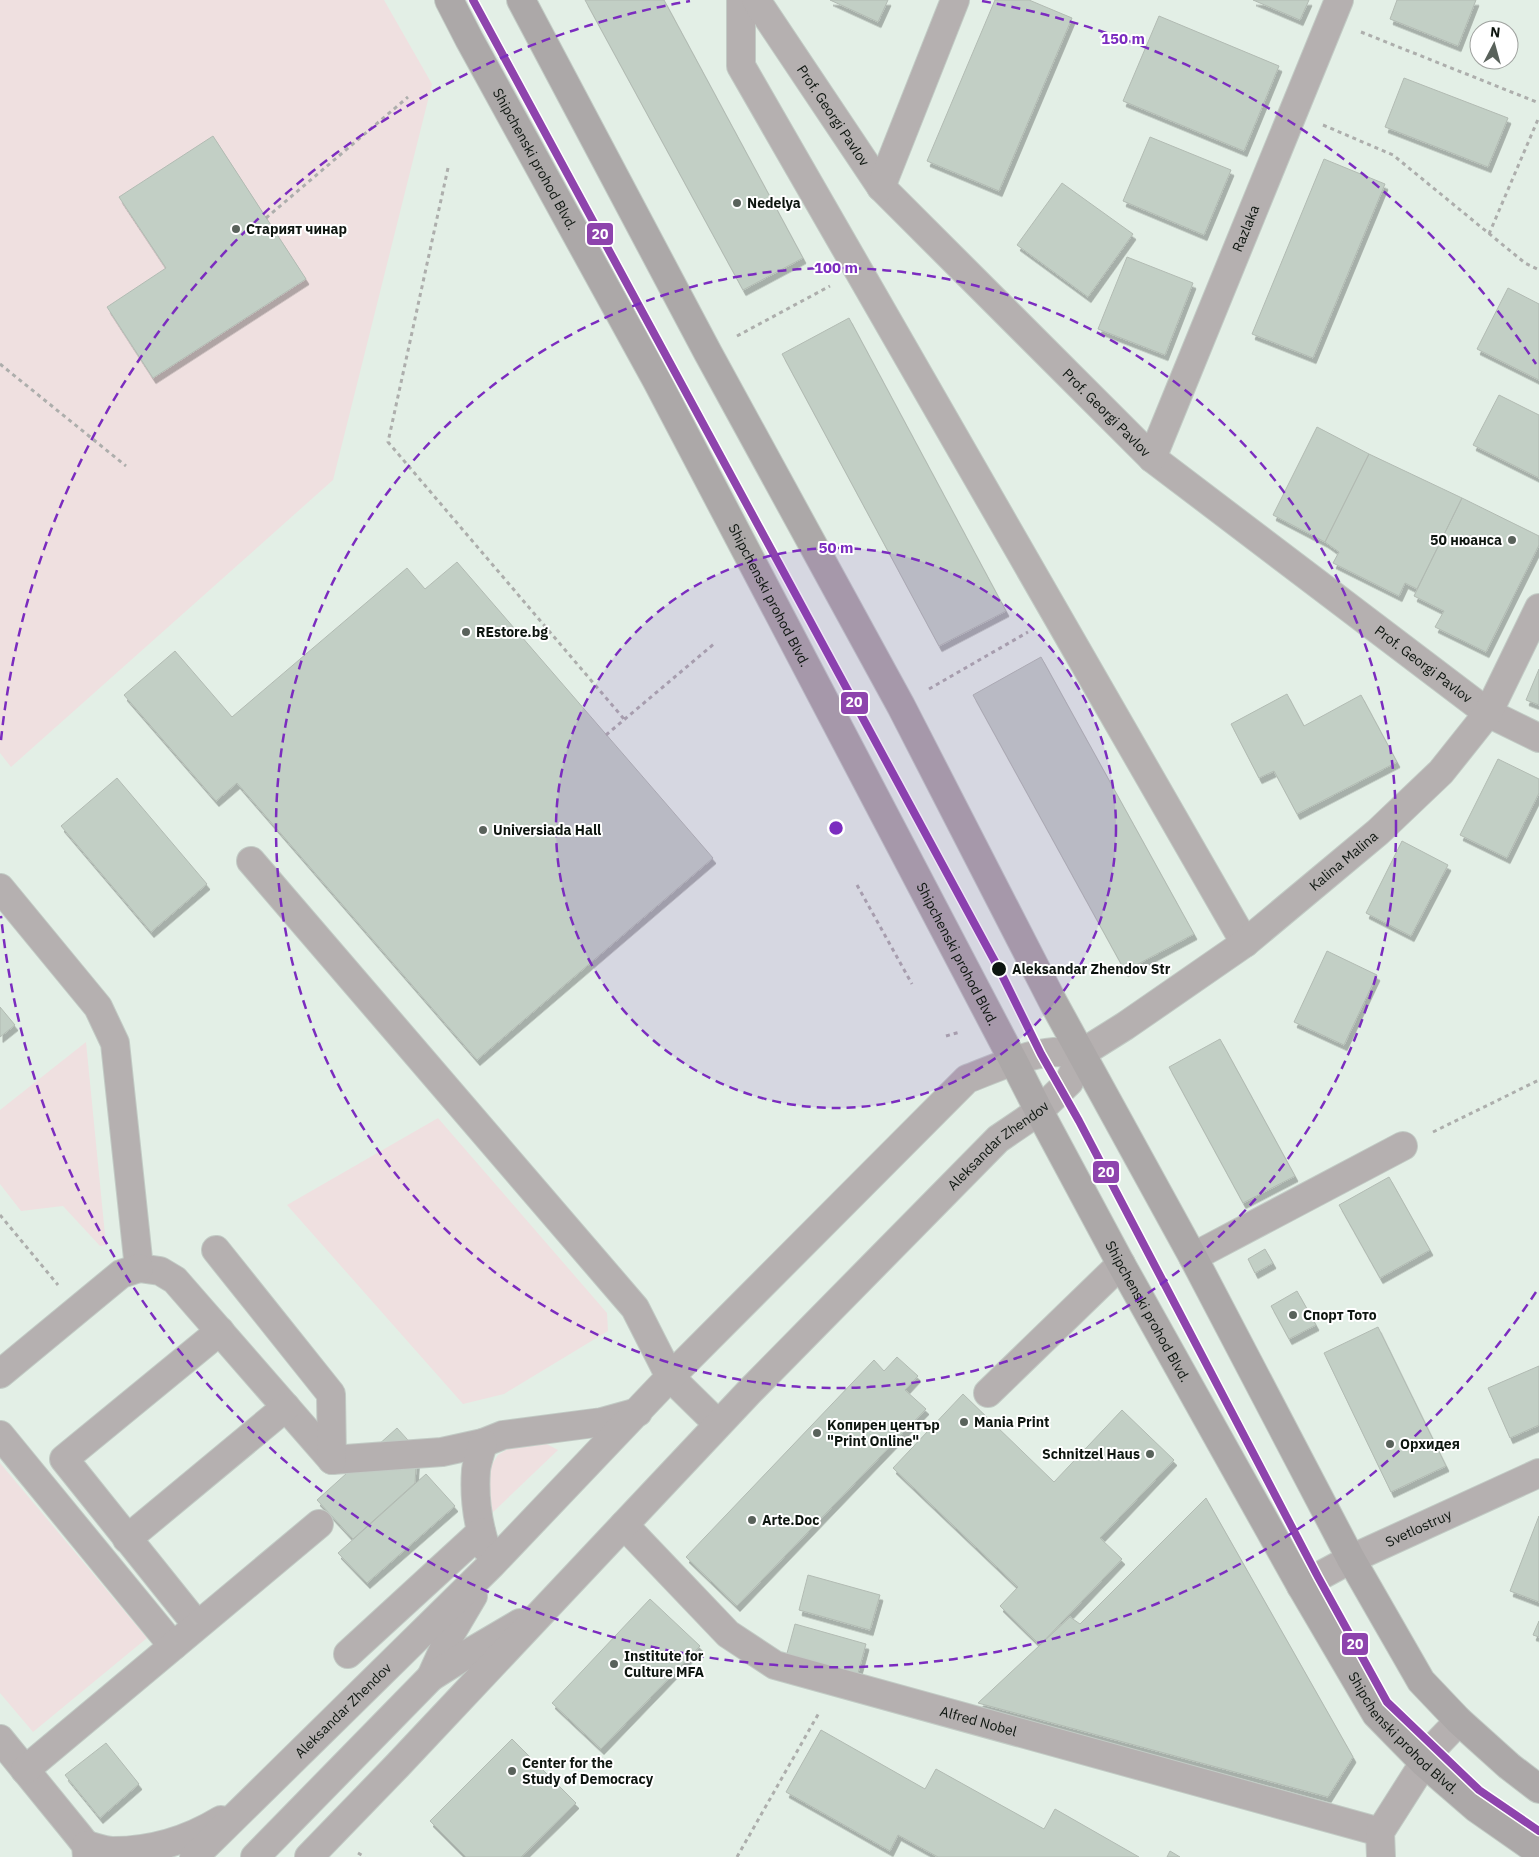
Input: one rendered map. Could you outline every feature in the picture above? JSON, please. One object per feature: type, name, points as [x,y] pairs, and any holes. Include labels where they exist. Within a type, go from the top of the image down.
[{"type":"main road","name":"Shipchenski prohod Blvd.","points":[[449,0],[469,40],[657,381],[1038,1111],[1300,1586],[1376,1714],[1424,1763],[1476,1808],[1539,1852]]},
{"type":"main road","points":[[521,0],[708,353],[901,706],[1053,1002],[1194,1257],[1351,1559],[1421,1681],[1508,1766],[1539,1789]]},
{"type":"street","points":[[741,0],[740,66],[1245,943]]},
{"type":"street","name":"Prof. Georgi Pavlov","points":[[756,0],[881,187],[1152,458],[1488,713],[1539,738]]},
{"type":"street","points":[[881,187],[955,0]]},
{"type":"street","name":"Razlaka","points":[[1152,458],[1335,10]]},
{"type":"street","name":"Kalina Malina","points":[[1082,1053],[1125,1026],[1245,943],[1378,832],[1434,779],[1488,713],[1539,608]]},
{"type":"street","points":[[250,861],[635,1308],[670,1377],[718,1424]]},
{"type":"street","points":[[0,888],[98,1006],[115,1043],[140,1268]]},
{"type":"street","name":"Aleksandar Zhendov","points":[[194,1857],[492,1564],[670,1377],[967,1079],[1014,1062],[1054,1052],[1082,1053],[1069,1082],[1038,1111],[998,1139],[718,1424],[309,1857]]},
{"type":"street","points":[[1194,1257],[1403,1146]]},
{"type":"street","points":[[216,1250],[332,1394],[332,1460]]},
{"type":"street","points":[[988,1393],[1121,1264]]},
{"type":"street","points":[[0,1374],[121,1274],[140,1268],[160,1271],[175,1280],[332,1460]]},
{"type":"street","points":[[197,1625],[64,1460],[220,1331]]},
{"type":"street","points":[[127,1539],[286,1407]]},
{"type":"street","points":[[332,1460],[442,1452],[483,1444],[503,1435],[602,1422],[638,1412]]},
{"type":"street","points":[[0,1435],[173,1646]]},
{"type":"street","points":[[483,1444],[476,1470],[477,1501],[481,1532],[492,1564]]},
{"type":"street","name":"Svetlostruy","points":[[1300,1586],[1351,1559],[1539,1473]]},
{"type":"street","points":[[25,1770],[319,1524]]},
{"type":"street","name":"Alfred Nobel","points":[[624,1525],[728,1634],[774,1665],[837,1682],[1381,1844],[1434,1747],[1459,1720]]},
{"type":"street","points":[[348,1654],[481,1532]]},
{"type":"street","name":"Aleksandar Zhendov","points":[[431,1677],[450,1634],[492,1564]]},
{"type":"street","name":"Aleksandar Zhendov","points":[[255,1857],[431,1677],[468,1653],[545,1609]]},
{"type":"street","points":[[0,1739],[87,1851],[111,1852],[160,1847],[213,1825],[248,1804]]},
{"type":"path","points":[[1335,10],[1539,103]]},
{"type":"path","points":[[266,218],[408,98]]},
{"type":"path","points":[[1293,112],[1393,155],[1525,263],[1539,270]]},
{"type":"path","points":[[1489,234],[1539,117]]},
{"type":"path","points":[[448,168],[388,442],[624,719]]},
{"type":"path","points":[[731,340],[857,271]]},
{"type":"path","points":[[0,364],[126,466]]},
{"type":"path","points":[[920,694],[1056,616]]},
{"type":"path","points":[[606,735],[715,643]]},
{"type":"path","points":[[856,885],[912,984]]},
{"type":"path","points":[[946,1036],[960,1032]]},
{"type":"path","points":[[1403,1146],[1539,1080]]},
{"type":"path","points":[[0,1215],[78,1308]]},
{"type":"path","points":[[737,1857],[837,1682]]},
{"type":"shaded area","points":[[0,0],[384,0],[432,84],[333,480],[11,767],[0,753]],"holes":[[[213,137],[153,378],[107,307],[166,268],[119,197]]]},
{"type":"shaded area","points":[[86,1042],[106,1245],[100,1246],[63,1206],[21,1211],[0,1184],[0,1110]]},
{"type":"shaded area","points":[[438,1118],[607,1313],[608,1331],[504,1394],[463,1404],[287,1205]]},
{"type":"shaded area","points":[[541,1441],[558,1450],[489,1516],[484,1477],[498,1455],[513,1446]]},
{"type":"shaded area","points":[[0,1463],[147,1638],[33,1732],[0,1693]]},
{"type":"building","points":[[585,0],[664,0],[803,258],[743,290]]},
{"type":"building","points":[[830,0],[888,0],[878,22]]},
{"type":"building","points":[[995,0],[1029,0],[1072,18],[999,191],[927,161]]},
{"type":"building","points":[[1253,0],[1309,0],[1300,20]]},
{"type":"building","points":[[1397,0],[1476,0],[1458,46],[1390,19]]},
{"type":"building","points":[[1159,16],[1279,66],[1244,151],[1123,101]]},
{"type":"building","points":[[1404,78],[1508,118],[1488,167],[1385,127]]},
{"type":"building","points":[[213,136],[306,279],[153,378],[107,307],[166,268],[119,197]]},
{"type":"building","points":[[1150,137],[1231,170],[1204,235],[1123,201]]},
{"type":"building","points":[[1324,159],[1385,184],[1313,358],[1252,334]]},
{"type":"building","points":[[1062,183],[1133,234],[1088,297],[1017,245]]},
{"type":"building","points":[[1127,257],[1193,283],[1165,355],[1098,329]]},
{"type":"building","points":[[1508,288],[1539,304],[1539,380],[1477,349]]},
{"type":"building","points":[[849,318],[1006,611],[939,646],[782,354]]},
{"type":"building","points":[[1499,395],[1539,415],[1539,478],[1473,445]]},
{"type":"building","points":[[1317,427],[1369,454],[1325,542],[1273,515]]},
{"type":"building","points":[[1369,454],[1462,498],[1417,589],[1405,583],[1399,596],[1333,563],[1339,552],[1325,542]]},
{"type":"building","points":[[1462,498],[1539,536],[1539,545],[1486,652],[1435,627],[1444,611],[1414,596]]},
{"type":"building","name":"Universiada Hall","points":[[457,562],[713,858],[477,1060],[237,783],[216,801],[124,695],[175,651],[232,717],[407,568],[425,589]]},
{"type":"building","points":[[1041,657],[1194,934],[1125,971],[973,695]]},
{"type":"building","points":[[1539,669],[1539,705],[1526,700]]},
{"type":"building","points":[[1287,694],[1304,726],[1361,695],[1397,762],[1297,814],[1274,771],[1259,778],[1231,724]]},
{"type":"building","points":[[1498,759],[1539,779],[1539,793],[1507,858],[1460,835]]},
{"type":"building","points":[[117,778],[207,884],[151,932],[61,826]]},
{"type":"building","points":[[1402,841],[1448,865],[1411,936],[1366,913]]},
{"type":"building","points":[[1327,951],[1377,975],[1344,1045],[1294,1022]]},
{"type":"building","points":[[0,1007],[15,1025],[0,1037]]},
{"type":"building","points":[[1220,1039],[1295,1176],[1243,1203],[1169,1067]]},
{"type":"building","points":[[1389,1177],[1430,1250],[1380,1278],[1339,1205]]},
{"type":"building","points":[[1265,1249],[1273,1263],[1255,1273],[1248,1259]]},
{"type":"building","points":[[1297,1291],[1316,1325],[1289,1339],[1271,1306]]},
{"type":"building","points":[[1378,1327],[1446,1466],[1391,1492],[1324,1353]]},
{"type":"building","points":[[897,1357],[918,1376],[905,1390],[926,1409],[737,1606],[686,1557],[874,1360],[884,1371]]},
{"type":"building","points":[[1539,1366],[1539,1425],[1510,1438],[1488,1388]]},
{"type":"building","points":[[963,1394],[1054,1482],[1122,1410],[1174,1460],[1100,1538],[1122,1559],[1040,1645],[1000,1606],[1018,1587],[893,1468]]},
{"type":"building","points":[[397,1428],[417,1450],[415,1483],[353,1539],[317,1500]]},
{"type":"building","points":[[426,1474],[455,1506],[367,1583],[338,1553]]},
{"type":"building","points":[[1206,1498],[1353,1757],[1328,1797],[978,1703],[1070,1617],[1080,1624]]},
{"type":"building","points":[[1539,1516],[1539,1602],[1510,1591]]},
{"type":"building","points":[[808,1575],[880,1595],[870,1630],[799,1610]]},
{"type":"building","points":[[650,1599],[700,1646],[601,1749],[552,1703]]},
{"type":"building","points":[[1539,1621],[1539,1637],[1533,1635]]},
{"type":"building","points":[[795,1624],[866,1644],[857,1677],[786,1657]]},
{"type":"building","points":[[821,1730],[925,1789],[936,1769],[1044,1829],[1055,1809],[1139,1857],[938,1857],[898,1835],[890,1851],[786,1792]]},
{"type":"building","name":"Center for the Study of Democracy","points":[[512,1739],[576,1803],[521,1857],[466,1857],[430,1821]]},
{"type":"building","points":[[106,1743],[139,1784],[100,1818],[65,1775]]},
{"type":"building","points":[[1170,1851],[1180,1857],[1167,1857]]},
{"type":"transit line","name":"20","points":[[473,0],[999,969],[1041,1054],[1079,1121],[1318,1577],[1387,1702],[1479,1790],[1539,1831]]},
{"type":"place","name":"Nedelya","points":[[737,203]]},
{"type":"place","name":"Старият чинар","points":[[236,229]]},
{"type":"place","name":"50 нюанса","points":[[1512,540]]},
{"type":"place","name":"REstore.bg","points":[[466,632]]},
{"type":"place","name":"Universiada Hall","points":[[483,830]]},
{"type":"place","name":"Aleksandar Zhendov Str","points":[[999,969]]},
{"type":"place","name":"Спорт Тото","points":[[1293,1315]]},
{"type":"place","name":"Mania Print","points":[[964,1422]]},
{"type":"place","name":"Kопирен център \"Print Online\"","points":[[817,1433]]},
{"type":"place","name":"Орхидея","points":[[1390,1444]]},
{"type":"place","name":"Schnitzel Haus","points":[[1150,1454]]},
{"type":"place","name":"Arte.Doc","points":[[752,1520]]},
{"type":"place","name":"Institute for Culture MFA","points":[[614,1664]]},
{"type":"place","name":"Center for the Study of Democracy","points":[[512,1771]]}]
